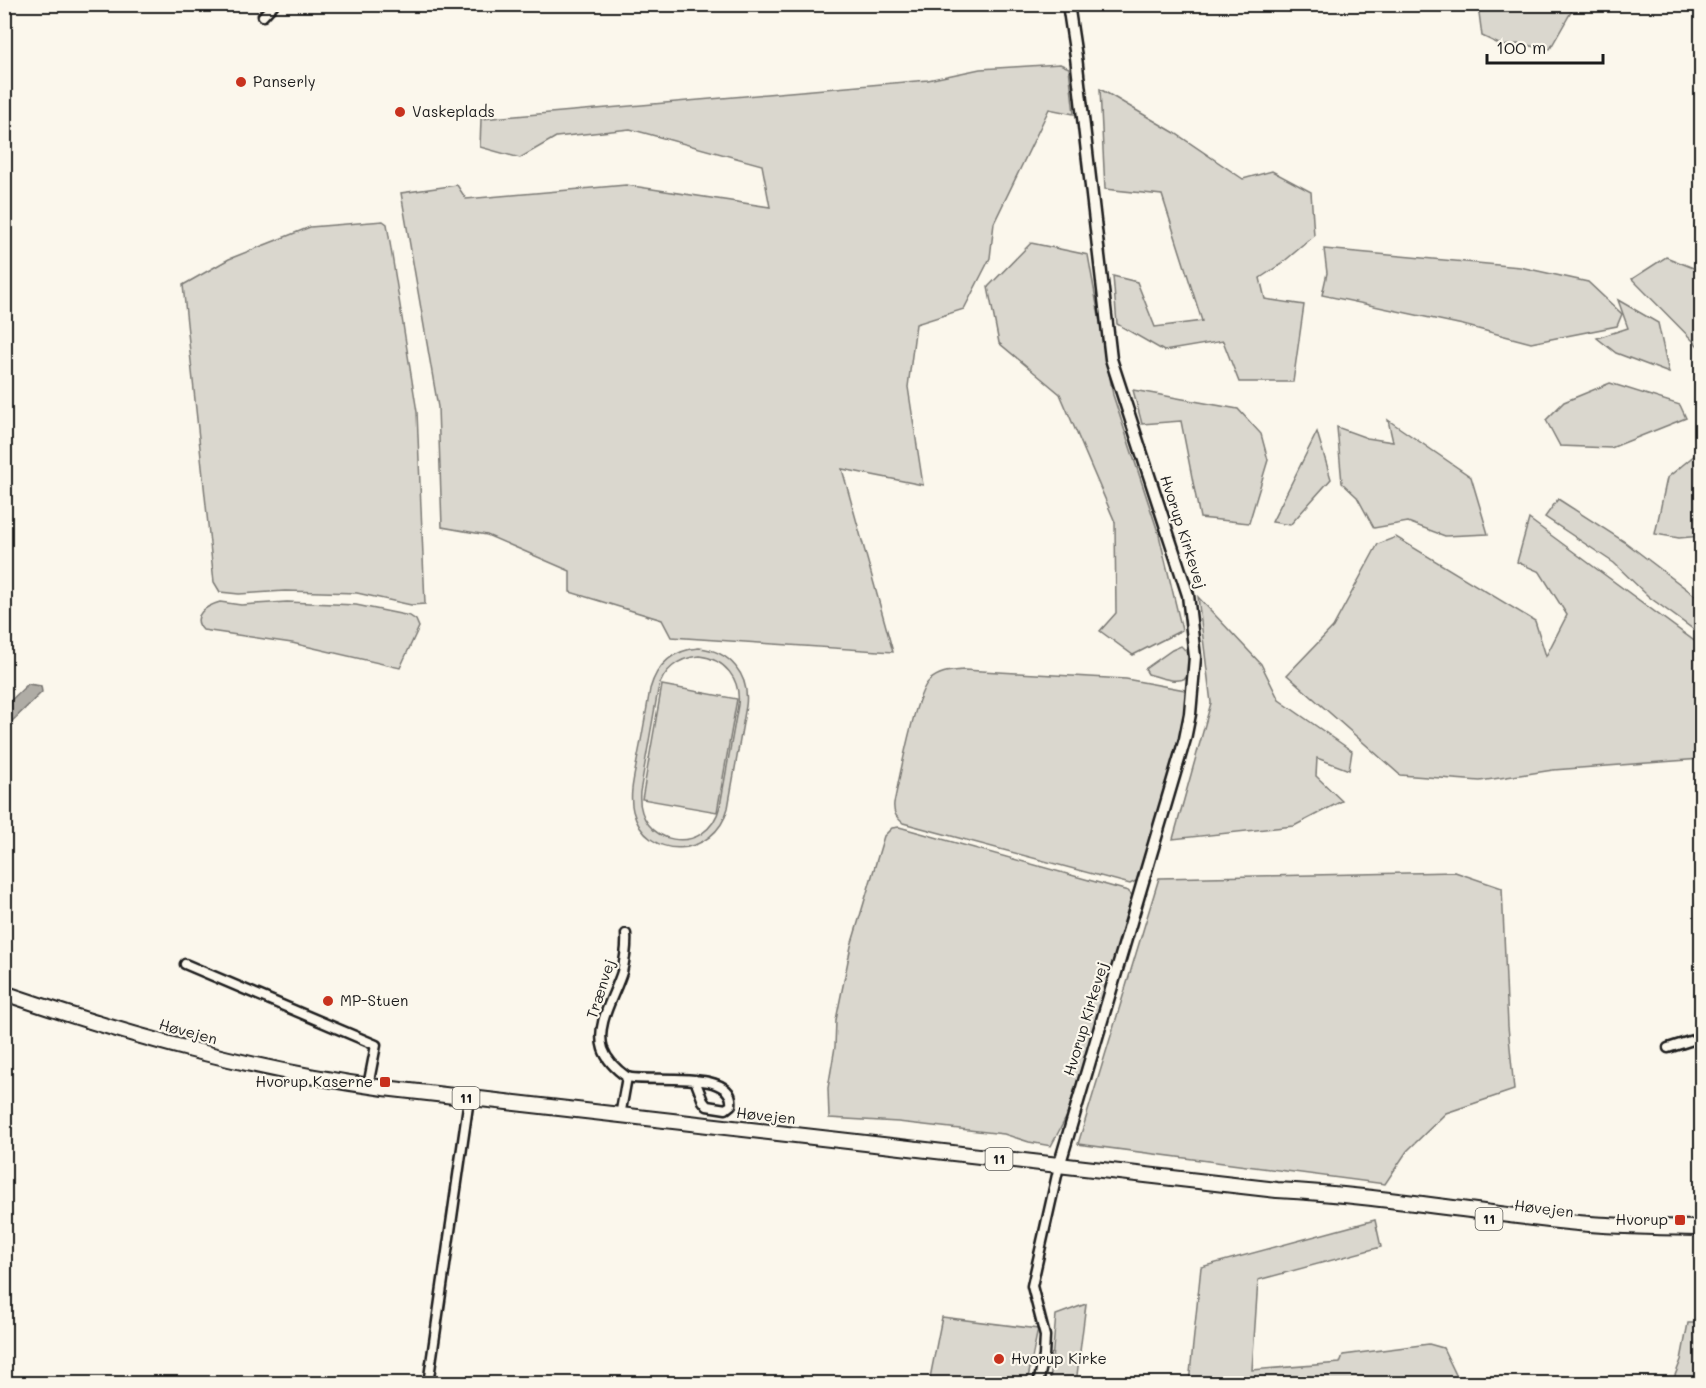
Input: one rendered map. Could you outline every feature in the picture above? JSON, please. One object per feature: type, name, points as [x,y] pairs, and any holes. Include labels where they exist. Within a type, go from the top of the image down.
[{"type":"main road","name":"Høvejen","points":[[4,993],[185,1050],[258,1067],[368,1086],[1059,1166],[1277,1190],[1337,1193],[1578,1223],[1701,1228]]},
{"type":"main road","name":"Høvejen","points":[[1277,1190],[1335,1200],[1577,1230],[1701,1236]]},
{"type":"street","points":[[263,16],[274,4]]},
{"type":"street","name":"Hvorup Kirkevej","points":[[1059,1166],[1185,739],[1190,714],[1195,657],[1186,585],[1111,359],[1068,4]]},
{"type":"street","name":"Trænvej","points":[[626,934],[627,949],[603,1023],[601,1036],[603,1048],[609,1060],[627,1077]]},
{"type":"street","points":[[185,964],[376,1045],[368,1086]]},
{"type":"street","points":[[1668,1048],[1701,1037]]},
{"type":"street","points":[[620,1116],[627,1077],[695,1080],[723,1086],[732,1099],[731,1105],[726,1109],[707,1106],[695,1080]]},
{"type":"street","points":[[428,1383],[469,1099]]},
{"type":"street","points":[[1038,1383],[1044,1356],[1045,1336],[1032,1286],[1059,1166]]},
{"type":"shaded area","points":[[1478,4],[1575,5],[1550,49],[1518,44],[1503,46],[1482,36]]},
{"type":"shaded area","points":[[1060,64],[1069,68],[1074,114],[1049,109],[994,223],[990,258],[964,309],[916,324],[908,387],[923,485],[842,469],[893,652],[671,637],[662,620],[570,592],[570,571],[487,535],[442,527],[438,407],[401,193],[457,185],[466,199],[626,185],[770,207],[762,165],[630,129],[556,137],[520,158],[480,147],[481,119],[928,80],[980,69]]},
{"type":"shaded area","points":[[1100,89],[1175,133],[1243,179],[1272,171],[1311,192],[1314,236],[1281,264],[1260,278],[1265,299],[1304,305],[1293,382],[1239,382],[1223,341],[1164,351],[1117,324],[1113,276],[1137,282],[1155,327],[1202,321],[1162,195],[1105,189]]},
{"type":"shaded area","points":[[383,221],[387,224],[417,412],[425,604],[411,605],[357,593],[285,591],[239,594],[220,592],[214,582],[183,285],[229,259],[310,227]]},
{"type":"shaded area","points":[[1031,243],[1088,255],[1113,395],[1159,535],[1182,630],[1133,655],[1100,631],[1116,613],[1115,522],[1060,394],[999,343],[988,287]]},
{"type":"shaded area","points":[[1324,249],[1520,267],[1588,282],[1622,314],[1617,326],[1531,343],[1463,325],[1322,295],[1327,273]]},
{"type":"shaded area","points":[[1666,257],[1701,271],[1701,349],[1632,279]]},
{"type":"shaded area","points":[[1618,300],[1658,323],[1669,373],[1616,353],[1597,338],[1628,328]]},
{"type":"shaded area","points":[[1610,383],[1680,405],[1686,418],[1611,448],[1560,446],[1546,420],[1564,402]]},
{"type":"shaded area","points":[[1133,390],[1238,409],[1261,434],[1268,460],[1249,523],[1200,518],[1181,421],[1142,424]]},
{"type":"shaded area","points":[[1388,420],[1471,477],[1488,534],[1445,536],[1408,522],[1374,528],[1357,497],[1342,483],[1337,427],[1367,438],[1393,442]]},
{"type":"shaded area","points":[[1317,432],[1331,479],[1290,525],[1272,522]]},
{"type":"shaded area","points":[[1701,450],[1701,536],[1679,538],[1655,534],[1667,478]]},
{"type":"shaded area","points":[[1558,499],[1625,542],[1701,598],[1701,632],[1693,629],[1649,597],[1614,563],[1545,517]]},
{"type":"shaded area","points":[[1529,519],[1701,646],[1701,759],[1553,770],[1480,781],[1400,775],[1287,675],[1333,627],[1378,544],[1396,537],[1535,621],[1546,656],[1567,615],[1540,572],[1517,562]]},
{"type":"shaded area","points":[[1198,597],[1261,664],[1279,700],[1352,751],[1349,770],[1317,758],[1316,776],[1342,801],[1294,826],[1173,839],[1211,703]]},
{"type":"shaded area","points":[[220,602],[241,605],[287,602],[356,605],[410,616],[416,620],[419,627],[400,668],[292,643],[203,630],[198,620],[201,612]]},
{"type":"shaded area","points":[[1181,646],[1189,661],[1186,678],[1172,680],[1148,674],[1145,669]]},
{"type":"shaded area","points":[[690,649],[710,650],[729,659],[736,666],[745,684],[746,706],[728,808],[721,825],[710,837],[696,845],[680,848],[665,846],[652,840],[640,828],[633,811],[632,792],[653,680],[668,660]],"holes":[[[691,657],[708,658],[724,666],[729,672],[734,679],[738,696],[720,806],[713,823],[701,834],[688,839],[673,839],[660,834],[649,824],[641,810],[640,792],[658,690],[668,671],[678,662]]]},
{"type":"shaded area","points":[[964,670],[1126,679],[1185,690],[1188,698],[1182,729],[1138,880],[1130,884],[903,823],[898,819],[894,803],[918,702],[929,681],[937,675]]},
{"type":"shaded area","points":[[28,684],[41,686],[42,692],[5,728],[5,706]]},
{"type":"shaded area","points":[[662,685],[737,699],[717,812],[642,799]]},
{"type":"shaded area","points":[[899,827],[1128,891],[1133,896],[1067,1116],[1051,1146],[1004,1134],[898,1122],[829,1118],[828,1088],[835,1047],[836,1020],[851,946],[884,836],[892,828]]},
{"type":"shaded area","points":[[1455,872],[1502,888],[1508,1026],[1514,1090],[1446,1113],[1407,1151],[1385,1184],[1078,1144],[1159,878]]},
{"type":"shaded area","points":[[1375,1220],[1381,1247],[1258,1280],[1252,1370],[1340,1363],[1343,1355],[1429,1344],[1443,1348],[1460,1383],[1189,1383],[1201,1267]]},
{"type":"shaded area","points":[[1086,1304],[1076,1383],[1050,1383],[1056,1315]]},
{"type":"shaded area","points":[[942,1317],[1038,1329],[1027,1383],[929,1383]]},
{"type":"shaded area","points":[[1688,1323],[1701,1323],[1701,1383],[1672,1383],[1681,1360]]},
{"type":"place","name":"Panserly","points":[[241,82]]},
{"type":"place","name":"Vaskeplads","points":[[400,112]]},
{"type":"place","name":"MP-Stuen","points":[[328,1001]]},
{"type":"place","name":"Hvorup Kaserne","points":[[385,1082]]},
{"type":"place","name":"Hvorup","points":[[1680,1220]]},
{"type":"place","name":"Hvorup Kirke","points":[[999,1359]]}]
